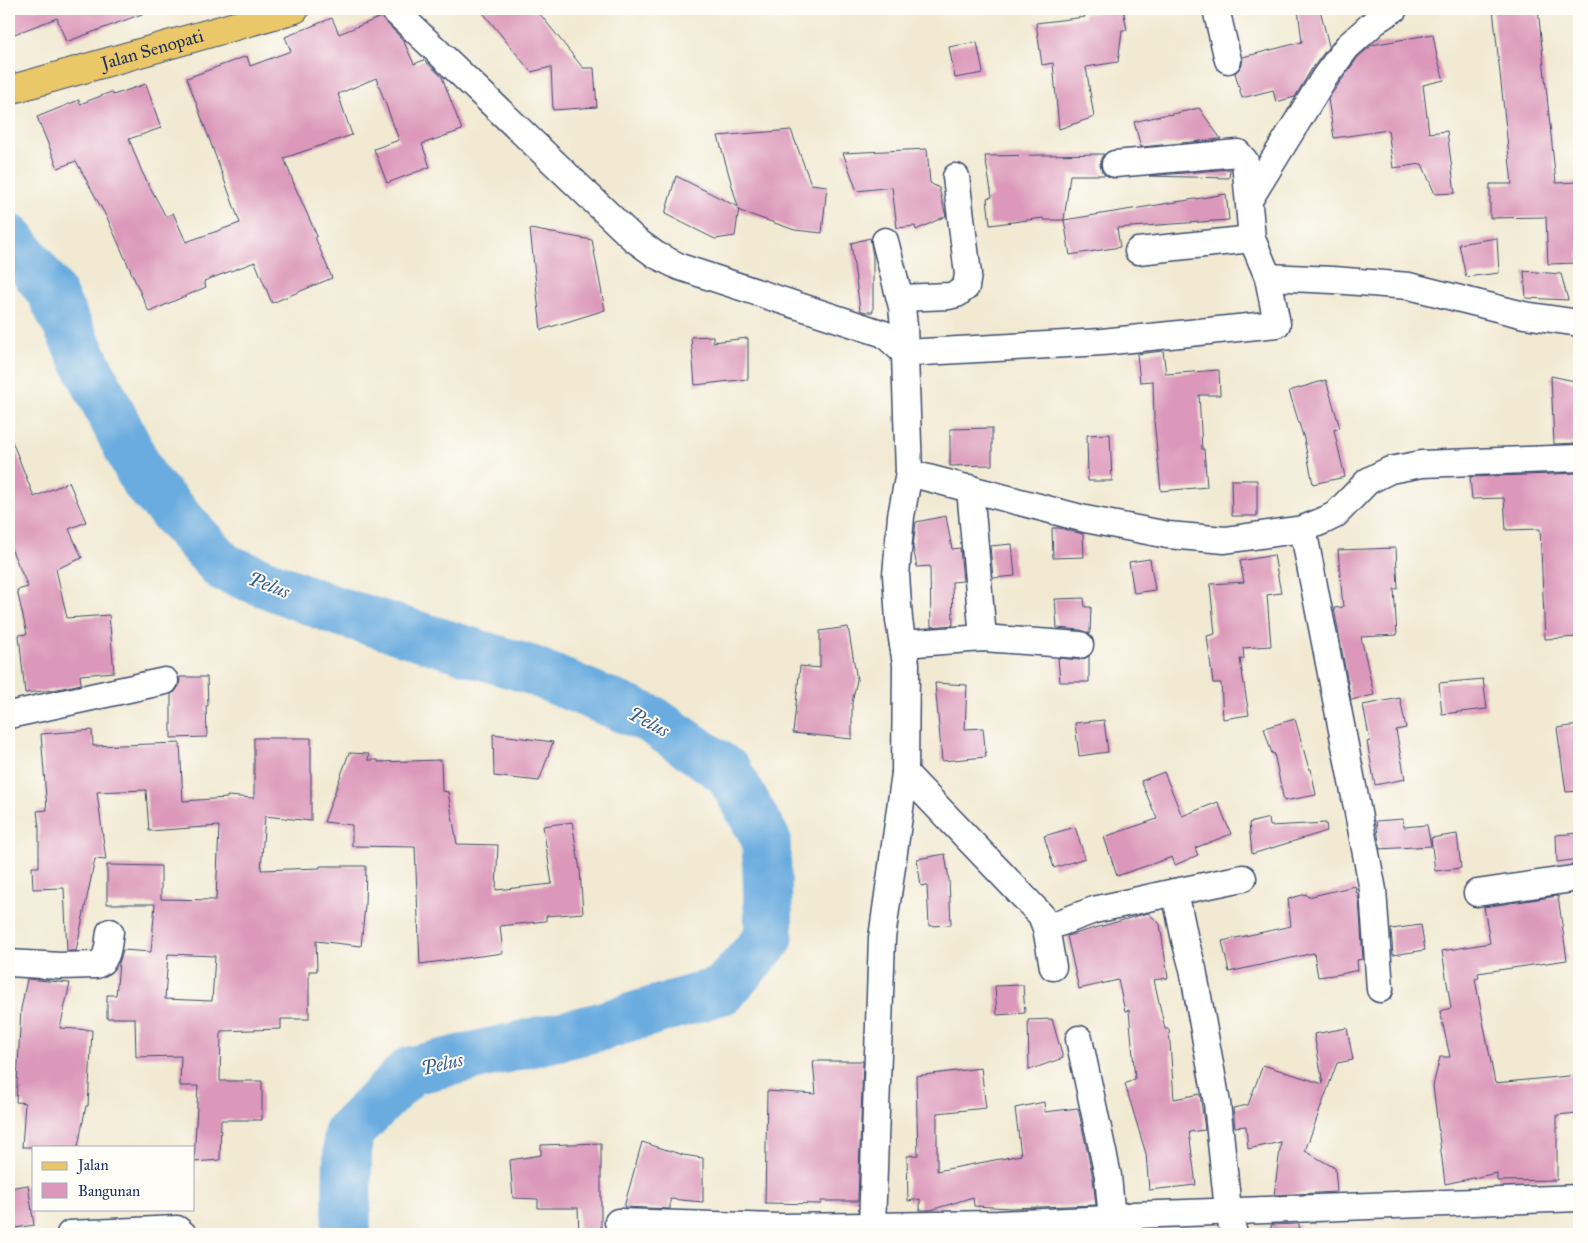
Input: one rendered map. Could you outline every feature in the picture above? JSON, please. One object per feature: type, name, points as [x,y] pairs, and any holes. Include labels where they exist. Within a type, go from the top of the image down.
[{"type":"main road","name":"Jalan Senopati","points":[[9,90],[295,9]]},
{"type":"street","points":[[394,9],[634,239],[656,255],[680,267],[884,334],[905,353],[1102,342],[1277,324],[1268,277],[1252,239],[1245,161],[1238,153],[1115,164]]},
{"type":"street","points":[[1216,9],[1228,60]]},
{"type":"street","points":[[1248,200],[1324,78],[1347,47],[1378,19],[1394,9]]},
{"type":"street","points":[[902,311],[957,294],[966,287],[968,274],[956,177]]},
{"type":"street","points":[[1138,251],[1252,239]]},
{"type":"street","points":[[872,1226],[882,938],[905,773],[906,664],[899,620],[896,575],[901,516],[909,473],[902,311],[885,241]]},
{"type":"street","points":[[1268,277],[1409,286],[1524,315],[1579,323]]},
{"type":"street","points":[[909,473],[1085,519],[1168,535],[1225,540],[1303,529],[1334,515],[1368,481],[1390,470],[1422,464],[1579,458]]},
{"type":"street","points":[[970,488],[983,638]]},
{"type":"street","points":[[1303,529],[1373,890],[1380,990]]},
{"type":"street","points":[[903,644],[983,638],[1080,645]]},
{"type":"street","points":[[9,716],[165,681]]},
{"type":"street","points":[[905,773],[1041,915],[1046,928],[1054,967]]},
{"type":"street","points":[[1046,928],[1094,910],[1243,878]]},
{"type":"street","points":[[1477,893],[1579,878]]},
{"type":"street","points":[[1175,892],[1193,969],[1217,1103],[1231,1222]]},
{"type":"street","points":[[9,963],[60,966],[101,963],[106,956],[110,932]]},
{"type":"street","points":[[1079,1039],[1108,1176],[1112,1219]]},
{"type":"street","points":[[618,1222],[750,1230],[872,1226],[998,1229],[1112,1219],[1134,1214],[1231,1222],[1579,1198]]},
{"type":"street","points":[[70,1234],[150,1229],[177,1229],[183,1234]]},
{"type":"building","points":[[9,9],[150,9],[150,11],[66,42],[57,18],[9,36]]},
{"type":"building","points":[[480,9],[536,9],[583,68],[594,68],[597,107],[553,110],[551,67],[531,72]]},
{"type":"building","points":[[1123,9],[1127,30],[1122,30],[1118,62],[1086,67],[1094,117],[1059,129],[1053,63],[1042,65],[1036,23],[1085,17],[1084,14]]},
{"type":"building","points":[[1298,9],[1320,9],[1329,46],[1311,70],[1295,97],[1276,102],[1273,90],[1242,98],[1235,73],[1242,65],[1243,57],[1302,42]]},
{"type":"building","points":[[1493,9],[1538,9],[1556,183],[1579,182],[1579,263],[1548,264],[1546,217],[1490,218],[1490,184],[1512,184]]},
{"type":"building","points":[[381,17],[403,40],[414,64],[424,60],[442,77],[462,130],[422,144],[430,167],[387,183],[374,149],[399,140],[376,78],[338,94],[352,135],[284,158],[317,236],[315,237],[332,278],[272,303],[255,262],[204,281],[206,287],[149,312],[108,220],[76,161],[58,168],[37,117],[79,100],[80,104],[111,92],[113,95],[146,84],[161,128],[129,139],[142,172],[166,217],[173,213],[186,242],[240,223],[187,78],[247,56],[250,66],[291,51],[285,37],[332,18],[339,34]]},
{"type":"building","points":[[1433,34],[1444,80],[1423,85],[1429,133],[1447,131],[1455,193],[1435,194],[1422,164],[1393,168],[1388,130],[1334,138],[1328,99],[1358,57],[1372,45]]},
{"type":"building","points":[[977,42],[983,73],[955,78],[949,47]]},
{"type":"building","points":[[1199,108],[1221,139],[1141,147],[1134,122]]},
{"type":"building","points":[[791,130],[811,184],[827,186],[822,233],[795,230],[740,211],[739,208],[735,236],[715,239],[665,214],[676,176],[738,207],[718,136]]},
{"type":"building","points":[[927,149],[930,183],[939,188],[946,216],[916,230],[915,226],[897,228],[892,187],[857,191],[843,153]]},
{"type":"building","points":[[1104,154],[1100,165],[1102,172],[1106,175],[1070,175],[1064,220],[1044,220],[1043,218],[990,225],[987,198],[992,197],[985,156]]},
{"type":"building","points":[[1230,169],[1229,178],[1149,176]]},
{"type":"building","points":[[1226,194],[1229,220],[1117,228],[1120,247],[1070,255],[1064,220]]},
{"type":"building","points":[[530,229],[592,240],[605,310],[541,330]]},
{"type":"building","points":[[870,238],[873,256],[873,312],[866,312],[860,310],[851,243]]},
{"type":"building","points":[[1497,238],[1499,273],[1466,277],[1459,244]]},
{"type":"building","points":[[1524,271],[1561,274],[1568,300],[1526,298]]},
{"type":"building","points":[[713,336],[713,342],[748,338],[748,379],[695,385],[691,337]]},
{"type":"building","points":[[1163,351],[1166,374],[1219,370],[1220,395],[1199,395],[1202,449],[1204,449],[1207,487],[1161,491],[1154,420],[1153,381],[1140,382],[1137,354]]},
{"type":"building","points":[[1551,376],[1579,382],[1579,443],[1554,444]]},
{"type":"building","points":[[1326,380],[1340,428],[1334,430],[1345,477],[1313,484],[1304,439],[1289,391]]},
{"type":"building","points":[[992,428],[992,465],[950,466],[950,429]]},
{"type":"building","points":[[1110,434],[1112,481],[1088,481],[1087,435]]},
{"type":"building","points":[[10,436],[34,497],[69,482],[86,522],[69,529],[82,558],[56,569],[67,618],[109,615],[114,672],[80,675],[81,684],[25,693],[19,635],[27,634],[17,590],[28,587],[9,544]]},
{"type":"building","points":[[1579,473],[1579,637],[1545,639],[1540,529],[1506,530],[1504,498],[1472,499],[1470,477]]},
{"type":"building","points":[[1231,480],[1257,480],[1257,516],[1232,516]]},
{"type":"building","points":[[946,516],[952,549],[960,548],[963,581],[952,582],[953,625],[931,627],[930,566],[917,567],[913,547],[916,522]]},
{"type":"building","points":[[1052,528],[1083,534],[1084,557],[1053,558]]},
{"type":"building","points":[[1012,544],[1015,576],[993,578],[990,546]]},
{"type":"building","points":[[1396,548],[1398,589],[1394,589],[1397,635],[1361,637],[1374,695],[1351,700],[1334,608],[1343,607],[1338,550]]},
{"type":"building","points":[[1274,555],[1281,593],[1267,595],[1271,646],[1243,648],[1244,659],[1240,659],[1249,715],[1223,719],[1221,683],[1213,683],[1207,636],[1215,634],[1210,584],[1244,582],[1240,561]]},
{"type":"building","points":[[1150,559],[1155,590],[1134,593],[1129,562]]},
{"type":"building","points":[[1084,598],[1085,607],[1091,607],[1090,634],[1081,630],[1057,628],[1055,599]]},
{"type":"building","points":[[848,627],[857,680],[852,703],[852,739],[793,733],[800,666],[820,668],[820,631]]},
{"type":"building","points":[[1089,656],[1089,682],[1060,682],[1058,658],[1079,660]]},
{"type":"building","points":[[180,677],[207,677],[207,737],[171,738],[171,694],[179,686]]},
{"type":"building","points":[[1483,679],[1487,709],[1442,714],[1439,683]]},
{"type":"building","points":[[935,683],[967,685],[965,729],[983,728],[986,757],[942,761]]},
{"type":"building","points":[[1400,698],[1406,728],[1396,730],[1405,779],[1375,785],[1367,742],[1370,741],[1363,705]]},
{"type":"building","points":[[1295,719],[1309,769],[1311,769],[1316,795],[1284,801],[1274,753],[1272,754],[1264,728]]},
{"type":"building","points":[[1104,720],[1108,752],[1079,756],[1075,723]]},
{"type":"building","points":[[1579,725],[1579,791],[1566,792],[1557,728]]},
{"type":"building","points":[[92,730],[93,746],[180,743],[183,801],[227,798],[227,796],[254,798],[254,738],[311,738],[311,821],[265,816],[261,870],[320,868],[320,866],[366,866],[361,946],[316,941],[317,971],[309,971],[309,1019],[281,1019],[281,1029],[221,1031],[220,1081],[262,1081],[262,1120],[221,1120],[220,1160],[195,1162],[198,1086],[180,1086],[181,1056],[136,1057],[135,1018],[107,1018],[107,995],[116,995],[119,963],[123,950],[151,952],[155,904],[107,904],[107,865],[161,866],[161,899],[216,900],[219,826],[149,831],[146,790],[97,792],[106,860],[95,859],[76,951],[67,951],[64,888],[33,889],[32,867],[39,867],[37,811],[47,810],[41,734]],"holes":[[[168,954],[215,956],[212,1001],[165,999]]]},
{"type":"building","points":[[493,734],[553,742],[539,781],[494,776]]},
{"type":"building","points":[[349,753],[369,754],[368,760],[378,760],[378,762],[441,760],[442,791],[448,792],[457,844],[498,845],[496,890],[552,884],[543,826],[572,822],[580,870],[583,913],[546,916],[546,921],[500,926],[503,953],[420,964],[415,847],[352,846],[352,825],[324,822]]},
{"type":"building","points":[[1164,772],[1182,816],[1218,802],[1231,834],[1195,848],[1198,855],[1175,865],[1172,857],[1117,876],[1104,837],[1157,819],[1141,781]]},
{"type":"building","points":[[1269,818],[1270,826],[1326,823],[1327,831],[1252,854],[1249,823]]},
{"type":"building","points":[[1403,819],[1404,827],[1427,825],[1431,846],[1380,849],[1376,821]]},
{"type":"building","points":[[1075,827],[1085,858],[1054,868],[1044,836]]},
{"type":"building","points":[[1579,833],[1579,859],[1557,862],[1556,835]]},
{"type":"building","points":[[1457,834],[1461,868],[1435,871],[1431,838]]},
{"type":"building","points":[[945,854],[949,880],[951,925],[929,926],[927,885],[921,886],[917,859]]},
{"type":"building","points":[[1355,886],[1359,900],[1363,959],[1357,960],[1358,970],[1318,977],[1314,953],[1229,972],[1222,941],[1291,926],[1288,899],[1306,894],[1308,897]]},
{"type":"building","points":[[1558,896],[1567,960],[1478,973],[1479,978],[1475,979],[1495,1083],[1579,1075],[1579,1113],[1557,1115],[1557,1180],[1497,1181],[1497,1173],[1445,1184],[1433,1086],[1440,1057],[1450,1057],[1440,1011],[1451,1008],[1442,951],[1490,943],[1484,907]]},
{"type":"building","points":[[1148,913],[1160,924],[1168,978],[1154,980],[1165,1029],[1169,1029],[1174,1099],[1200,1094],[1205,1130],[1189,1132],[1196,1185],[1149,1190],[1146,1154],[1125,1084],[1135,1079],[1129,1010],[1125,1011],[1118,980],[1079,989],[1067,936]]},
{"type":"building","points":[[1421,925],[1425,950],[1393,955],[1391,929]]},
{"type":"building","points":[[27,979],[70,983],[60,1028],[92,1030],[88,1106],[86,1106],[78,1146],[22,1147],[25,1103],[16,1102],[21,1009]]},
{"type":"building","points":[[1023,985],[1025,1013],[997,1015],[995,986]]},
{"type":"building","points":[[1052,1019],[1063,1058],[1029,1070],[1028,1020]]},
{"type":"building","points":[[1347,1028],[1353,1060],[1337,1063],[1305,1151],[1335,1168],[1337,1192],[1274,1195],[1281,1142],[1248,1149],[1246,1126],[1235,1127],[1233,1108],[1248,1105],[1263,1065],[1323,1084],[1314,1034]]},
{"type":"building","points":[[813,1061],[863,1061],[858,1201],[821,1201],[821,1204],[765,1203],[767,1091],[816,1094]]},
{"type":"building","points":[[981,1068],[986,1108],[937,1113],[937,1171],[1021,1155],[1015,1108],[1044,1102],[1045,1112],[1078,1108],[1093,1178],[1096,1205],[1011,1208],[974,1206],[973,1197],[931,1210],[920,1210],[920,1199],[908,1201],[907,1156],[918,1155],[916,1076]]},
{"type":"building","points":[[642,1142],[683,1155],[703,1158],[703,1202],[670,1199],[670,1209],[624,1207]]},
{"type":"building","points":[[601,1143],[601,1234],[579,1234],[578,1208],[538,1208],[538,1199],[513,1198],[510,1160],[541,1155],[541,1145]]},
{"type":"building","points":[[28,1185],[34,1225],[9,1229],[9,1188]]},
{"type":"building","points":[[1299,1224],[1300,1234],[1271,1234],[1271,1225]]},
{"type":"waterway","name":"Pelus","points":[[9,237],[49,289],[144,480],[223,567],[334,610],[531,670],[652,720],[728,772],[766,839],[769,938],[723,990],[599,1027],[410,1071],[348,1133],[346,1234]]}]
